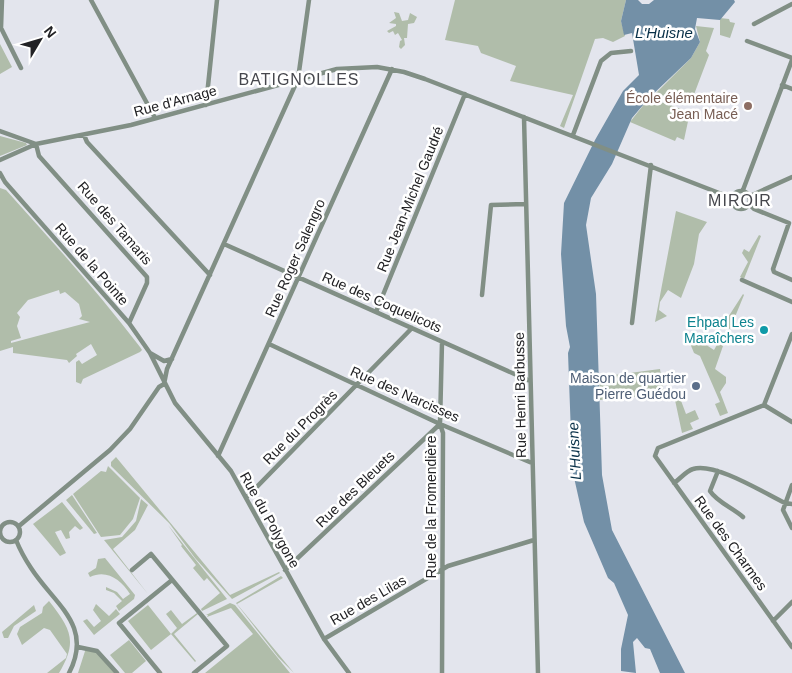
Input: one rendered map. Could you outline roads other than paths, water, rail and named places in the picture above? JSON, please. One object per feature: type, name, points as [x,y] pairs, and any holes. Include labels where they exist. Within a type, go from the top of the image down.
[{"type":"street","points":[[2,0],[1,28],[21,68]]},
{"type":"street","points":[[91,0],[155,118]]},
{"type":"street","points":[[206,105],[217,0]]},
{"type":"street","points":[[19,526],[60,493],[130,429],[159,387],[164,384],[172,359],[298,79],[309,0]]},
{"type":"street","points":[[754,24],[792,4]]},
{"type":"street","points":[[632,324],[651,165],[720,193],[733,196],[744,188],[792,59],[747,41]]},
{"type":"street","points":[[574,136],[599,63],[611,53],[631,51]]},
{"type":"street","name":"Rue d'Arnage","points":[[0,160],[36,144],[155,118],[321,73],[357,67],[392,69],[465,94],[651,165]]},
{"type":"street","name":"Rue Roger Salengro","points":[[218,456],[392,69]]},
{"type":"street","points":[[782,85],[792,89]]},
{"type":"street","name":"Rue Jean-Michel Gaudré","points":[[376,312],[465,94]]},
{"type":"street","name":"Rue Henri Barbusse","points":[[524,117],[538,673]]},
{"type":"street","points":[[0,131],[36,144]]},
{"type":"street","points":[[84,135],[87,142],[210,275]]},
{"type":"street","name":"Rue des Tamaris","points":[[36,144],[40,156],[147,277],[148,282],[129,323]]},
{"type":"street","name":"Rue de la Pointe","points":[[0,174],[129,323],[150,353]]},
{"type":"street","points":[[750,196],[792,177]]},
{"type":"street","points":[[733,196],[734,205],[738,208],[746,208],[749,204],[750,196],[744,188]]},
{"type":"street","points":[[482,295],[491,205],[525,204]]},
{"type":"street","points":[[749,204],[754,209],[789,223],[773,270],[792,280]]},
{"type":"street","name":"Rue des Coquelicots","points":[[224,244],[530,381]]},
{"type":"street","points":[[742,280],[792,302]]},
{"type":"street","name":"Rue du Progrès","points":[[246,498],[412,328]]},
{"type":"street","points":[[792,334],[764,405],[792,422]]},
{"type":"street","name":"Rue de la Fromendière","points":[[442,342],[440,424],[443,433],[442,673]]},
{"type":"street","name":"Rue des Narcisses","points":[[268,344],[440,424],[532,463]]},
{"type":"street","points":[[785,351],[792,354]]},
{"type":"street","points":[[150,353],[164,361],[172,359]]},
{"type":"street","name":"Rue du Polygone","points":[[150,353],[175,403],[230,471],[324,639],[349,673]]},
{"type":"street","name":"Rue des Charmes","points":[[764,405],[679,438],[655,452],[655,456],[792,647]]},
{"type":"street","name":"Rue des Bleuets","points":[[285,570],[440,424]]},
{"type":"street","points":[[674,483],[692,469],[704,468],[718,471],[785,503],[792,504]]},
{"type":"street","points":[[718,471],[710,491],[715,499],[728,504],[743,517]]},
{"type":"street","points":[[792,485],[782,510],[792,528]]},
{"type":"street","points":[[16,540],[6,541],[1,535],[1,528],[10,521],[19,526]]},
{"type":"street","points":[[16,540],[20,534],[19,526]]},
{"type":"street","points":[[16,540],[31,568],[70,618],[76,630],[78,647],[69,673]]},
{"type":"street","name":"Rue des Lilas","points":[[324,639],[442,570],[534,540]]},
{"type":"street","points":[[132,570],[151,554],[227,646],[194,673]]},
{"type":"street","points":[[160,673],[119,623],[172,580]]},
{"type":"street","points":[[773,621],[792,602]]},
{"type":"street","points":[[78,647],[97,651],[117,673]]},
{"type":"water","name":"L'Huisne","points":[[626,0],[638,0],[642,4],[649,4],[654,0],[734,0],[735,2],[720,20],[697,18],[695,29],[700,42],[691,58],[649,98],[632,118],[612,164],[591,198],[586,225],[596,294],[602,475],[612,530],[685,673],[660,673],[650,649],[645,648],[637,638],[633,642],[636,673],[621,671],[621,649],[628,615],[614,583],[608,578],[584,522],[572,462],[568,353],[570,347],[566,326],[561,254],[564,203],[595,140],[623,91],[639,75],[632,33],[624,35],[621,21]]},
{"type":"place","name":"École élémentaire Jean Macé","points":[[748,106]]},
{"type":"place","name":"Ehpad Les Maraîchers","points":[[764,330]]},
{"type":"place","name":"Maison de quartier Pierre Guédou","points":[[696,386]]},
{"type":"district","name":"BATIGNOLLES","points":[[299,79]]},
{"type":"district","name":"MIROIR","points":[[740,200]]}]
